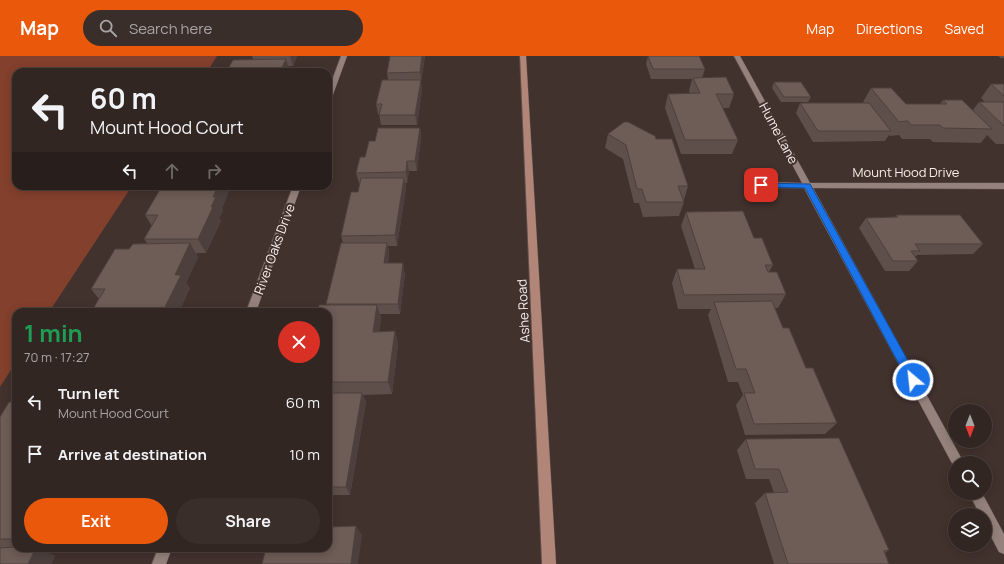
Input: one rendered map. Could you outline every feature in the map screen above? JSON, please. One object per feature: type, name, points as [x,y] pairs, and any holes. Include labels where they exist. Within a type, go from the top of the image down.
[{"type":"street","points":[[332,89],[344,56]]},
{"type":"street","name":"Ashe Road","points":[[524,56],[549,564]]},
{"type":"street","name":"Hume Lane","points":[[737,56],[954,456]]},
{"type":"street","name":"Mount Hood Drive","points":[[761,185],[1004,186]]},
{"type":"street","name":"River Oaks Drive","points":[[252,308],[296,190]]},
{"type":"street","points":[[979,500],[1004,547]]},
{"type":"street","points":[[159,564],[164,552]]},
{"type":"shaded area","points":[[0,56],[217,56],[210,68],[12,68],[12,190],[129,190],[52,308],[12,308],[12,368],[0,387]]},
{"type":"building","points":[[390,56],[422,56],[420,72],[387,73]]},
{"type":"building","points":[[648,56],[699,56],[705,69],[653,69]]},
{"type":"building","points":[[286,59],[282,68],[228,68],[233,60]]},
{"type":"building","points":[[726,77],[734,94],[716,94],[738,140],[685,140],[668,94],[700,93],[693,78]]},
{"type":"building","points":[[382,80],[421,80],[415,115],[379,115],[382,104],[376,104]]},
{"type":"building","points":[[774,82],[801,82],[811,97],[784,97]]},
{"type":"building","points":[[991,84],[1004,84],[1004,96]]},
{"type":"building","points":[[871,88],[891,88],[906,104],[947,104],[943,100],[962,100],[992,129],[943,128],[940,125],[911,125],[908,121],[899,122]]},
{"type":"building","points":[[979,102],[1004,102],[1004,126]]},
{"type":"building","points":[[800,103],[869,103],[891,131],[818,131]]},
{"type":"building","points":[[624,122],[628,122],[655,136],[656,139],[672,139],[688,186],[678,186],[684,202],[646,202],[642,189],[637,189],[626,145],[608,134]]},
{"type":"building","points":[[378,128],[420,128],[415,161],[407,161],[406,172],[356,173],[360,157],[365,157],[369,141],[375,141]]},
{"type":"building","points":[[361,178],[404,178],[395,235],[341,236],[351,192],[358,192]]},
{"type":"building","points":[[160,190],[216,190],[213,197],[216,197],[211,207],[213,207],[198,239],[144,239],[158,215],[145,215]]},
{"type":"building","points":[[743,211],[754,238],[762,238],[773,265],[765,265],[768,272],[777,272],[786,294],[684,295],[677,269],[705,269],[686,212]]},
{"type":"building","points":[[896,215],[960,215],[983,244],[915,244],[920,251],[911,251],[918,261],[893,261],[866,218],[898,217]]},
{"type":"building","points":[[190,243],[175,275],[181,275],[164,308],[93,308],[105,289],[91,289],[115,249],[129,249],[133,244]]},
{"type":"building","points":[[341,243],[387,243],[384,263],[403,263],[398,304],[326,304]]},
{"type":"building","points":[[772,301],[783,328],[789,328],[806,368],[813,368],[837,423],[754,424],[744,393],[755,393],[746,369],[736,369],[714,302]]},
{"type":"building","points":[[319,305],[377,305],[373,332],[395,331],[388,382],[332,382],[332,308],[319,308]]},
{"type":"building","points":[[332,393],[362,393],[346,487],[332,487]]},
{"type":"building","points":[[9,402],[12,402],[12,539],[0,539],[0,417]]},
{"type":"building","points":[[839,438],[889,550],[884,551],[889,564],[788,564],[765,493],[788,492],[779,469],[755,469],[746,439]]},
{"type":"building","points":[[356,526],[351,564],[262,564],[265,552],[332,552],[332,527]]},
{"type":"building","points":[[12,547],[12,552],[34,552],[28,564],[0,564],[0,548]]},
{"type":"route","points":[[761,185],[808,185],[913,380]]}]
